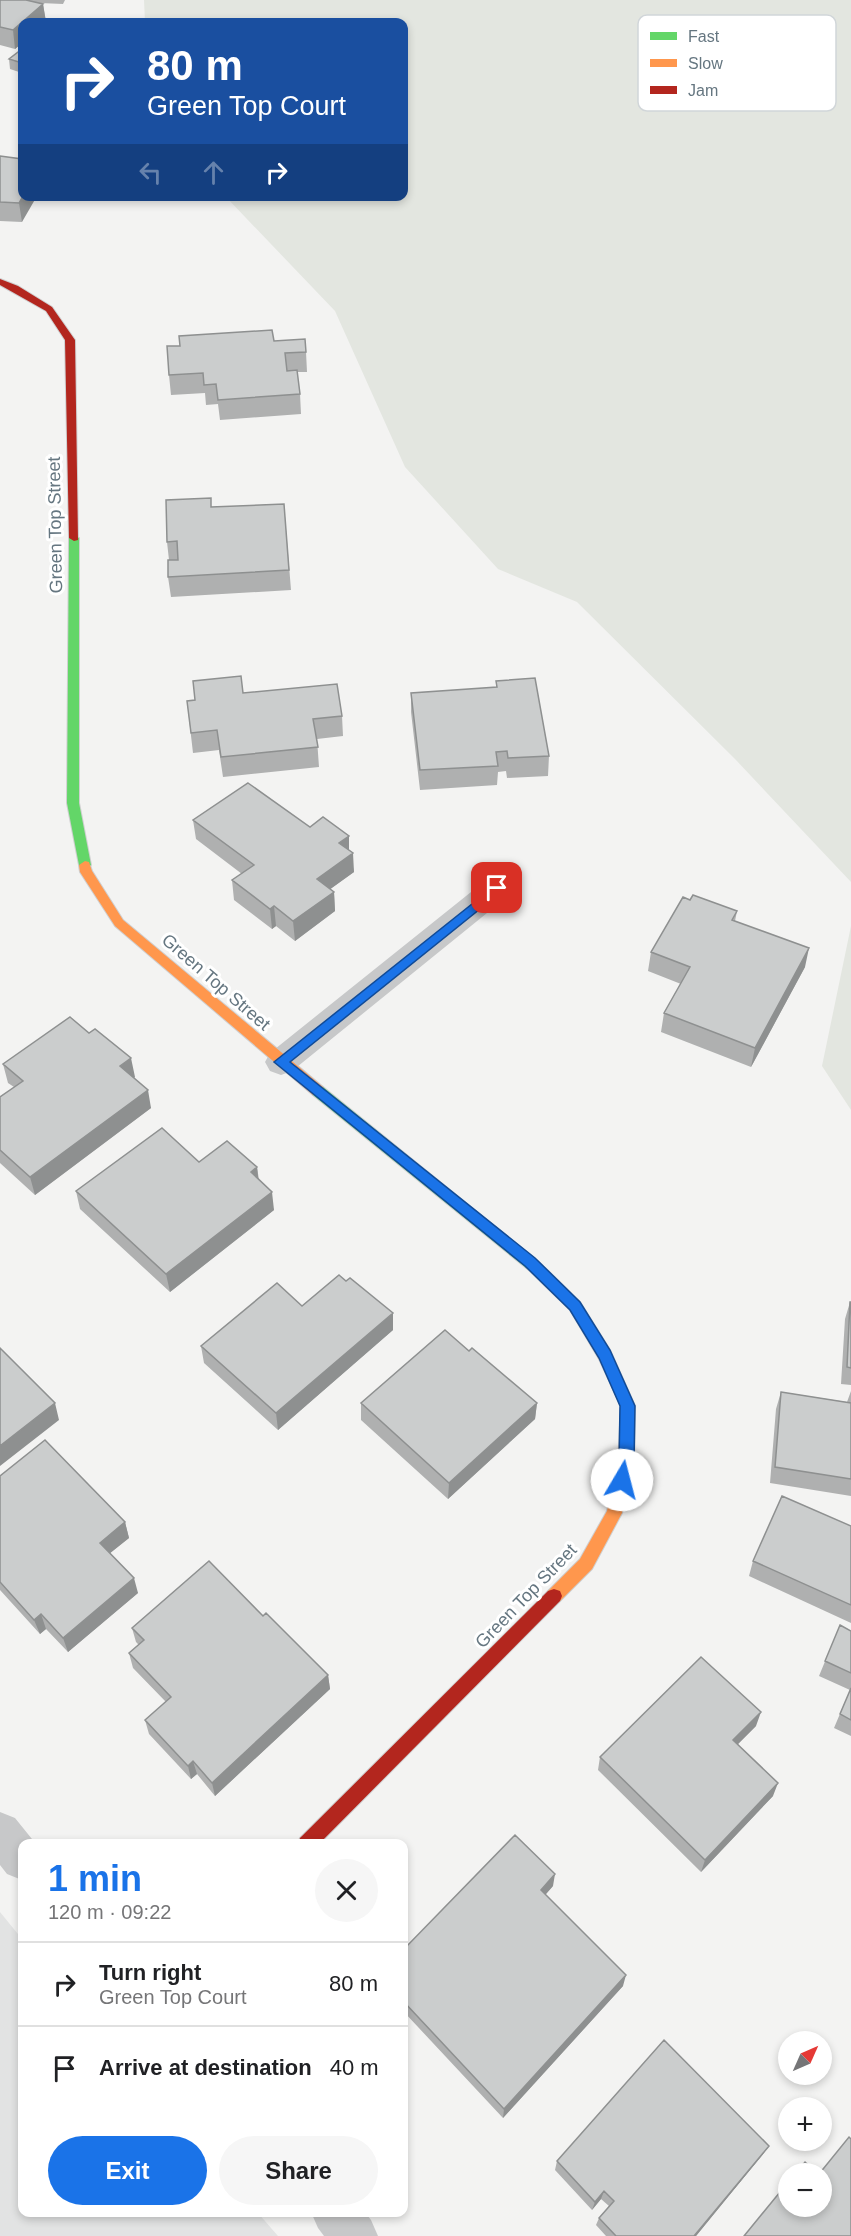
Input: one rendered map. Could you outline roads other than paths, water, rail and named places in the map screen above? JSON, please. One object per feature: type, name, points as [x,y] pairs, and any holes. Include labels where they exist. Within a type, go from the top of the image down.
[{"type":"street","name":"Green Top Street","points":[[0,282],[15,288],[49,309],[70,340],[74,536],[73,803],[86,872],[119,924],[281,1062],[530,1262],[575,1306],[605,1355],[628,1406],[626,1463],[614,1513],[586,1564],[311,1839]]},
{"type":"street","points":[[281,1062],[497,888]]},
{"type":"street","points":[[0,1833],[18,1854]]},
{"type":"street","points":[[338,2217],[355,2236]]}]
